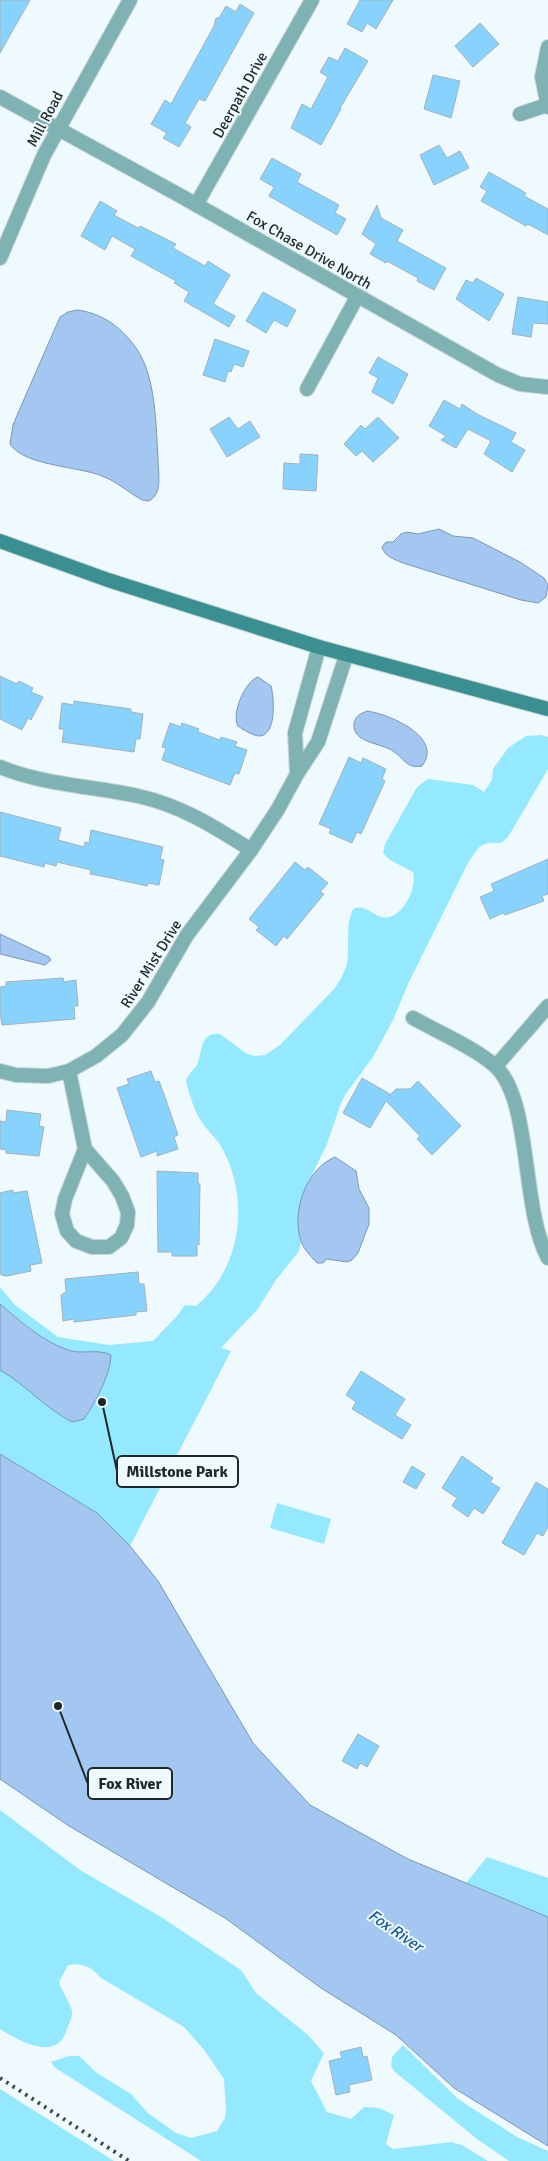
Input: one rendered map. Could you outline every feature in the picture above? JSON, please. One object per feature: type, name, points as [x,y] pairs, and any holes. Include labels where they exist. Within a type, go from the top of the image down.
[{"type":"main road","points":[[0,541],[108,580],[346,656],[548,709]]},
{"type":"street","name":"Mill Road","points":[[0,258],[44,155],[130,0]]},
{"type":"street","name":"Deerpath Drive","points":[[196,205],[312,0]]},
{"type":"street","points":[[520,114],[548,106],[542,77],[548,47]]},
{"type":"street","name":"Fox Chase Drive North","points":[[0,97],[498,375],[520,384],[548,388]]},
{"type":"street","points":[[307,389],[358,297]]},
{"type":"street","points":[[297,774],[295,733],[318,647]]},
{"type":"street","name":"River Mist Drive","points":[[0,1071],[48,1076],[69,1071],[96,1056],[122,1035],[148,1002],[187,935],[251,850],[318,742],[346,656]]},
{"type":"street","points":[[0,767],[44,781],[140,796],[180,808],[251,850]]},
{"type":"street","points":[[496,1066],[548,1006]]},
{"type":"street","points":[[413,1018],[496,1066],[509,1085],[523,1137],[531,1207],[542,1247],[548,1258]]},
{"type":"street","points":[[69,1071],[85,1149],[118,1188],[128,1212],[127,1225],[121,1238],[109,1247],[92,1247],[76,1241],[67,1231],[62,1214],[64,1199],[85,1149]]},
{"type":"shaded area","points":[[541,735],[548,737],[548,769],[508,837],[501,843],[484,844],[475,852],[468,863],[408,984],[393,1020],[373,1057],[345,1095],[340,1106],[327,1144],[305,1189],[300,1206],[298,1215],[301,1241],[299,1251],[276,1280],[257,1310],[221,1348],[231,1351],[130,1546],[97,1513],[0,1454],[0,1287],[15,1305],[58,1337],[109,1345],[153,1341],[185,1305],[196,1306],[211,1290],[223,1272],[232,1253],[237,1232],[238,1210],[231,1168],[222,1148],[197,1114],[186,1081],[197,1065],[205,1040],[213,1034],[220,1034],[247,1054],[255,1056],[265,1055],[280,1045],[335,988],[342,976],[347,963],[348,929],[353,909],[363,908],[384,918],[395,915],[405,905],[413,885],[413,872],[390,860],[383,853],[385,844],[417,787],[428,779],[473,785],[484,792],[492,780],[493,769],[508,748],[526,736]]},
{"type":"shaded area","points":[[277,1503],[331,1519],[324,1544],[270,1528]]},
{"type":"shaded area","points":[[0,1810],[80,1870],[161,1917],[241,1970],[256,1993],[308,2035],[324,2053],[311,2081],[327,2112],[351,2119],[364,2107],[379,2108],[394,2115],[386,2144],[393,2149],[451,2142],[462,2145],[488,2161],[201,2161],[54,2067],[51,2062],[69,2056],[79,2056],[97,2073],[131,2094],[148,2113],[176,2133],[191,2138],[217,2131],[225,2118],[224,2079],[205,2051],[184,2027],[101,1978],[90,1968],[82,1965],[68,1965],[59,1982],[70,2004],[72,2013],[62,2039],[55,2045],[47,2047],[37,2046],[17,2039],[0,2029]]},
{"type":"shaded area","points":[[487,1857],[548,1878],[548,1917],[466,1883]]},
{"type":"shaded area","points":[[403,2045],[458,2099],[517,2137],[548,2151],[548,2161],[509,2161],[477,2139],[395,2072],[391,2066],[392,2057]]},
{"type":"shaded area","points":[[0,2089],[114,2161],[0,2161]]},
{"type":"water","points":[[77,310],[96,315],[112,323],[132,343],[144,362],[154,403],[159,474],[157,491],[149,501],[142,500],[102,476],[27,457],[10,444],[13,425],[60,317],[68,312]]},
{"type":"water","points":[[439,529],[453,536],[473,538],[520,562],[544,578],[548,585],[546,597],[538,603],[521,600],[403,563],[393,559],[383,550],[382,547],[386,542],[393,542],[401,534],[407,532],[418,534]]},
{"type":"water","points":[[258,677],[271,686],[273,698],[272,722],[265,734],[260,736],[240,728],[236,721],[238,706],[244,691]]},
{"type":"water","points":[[367,711],[400,722],[420,737],[426,746],[427,755],[422,766],[412,766],[388,748],[369,742],[358,735],[355,730],[355,719]]},
{"type":"water","points":[[0,934],[49,957],[51,960],[45,965],[0,954]]},
{"type":"water","points":[[335,1157],[356,1171],[359,1189],[369,1208],[369,1224],[358,1253],[352,1260],[347,1262],[327,1259],[323,1263],[317,1263],[301,1241],[298,1230],[300,1205],[303,1193],[316,1171]]},
{"type":"water","points":[[0,1304],[32,1330],[58,1346],[73,1351],[100,1352],[111,1355],[105,1380],[84,1419],[72,1422],[0,1370]]},
{"type":"water","points":[[0,1454],[97,1513],[130,1546],[158,1581],[253,1743],[310,1805],[408,1859],[548,1917],[548,2146],[454,2088],[396,2035],[321,1988],[225,1918],[69,1826],[0,1779]]},
{"type":"building","points":[[0,0],[30,0],[0,53]]},
{"type":"building","points":[[360,0],[393,0],[376,29],[367,23],[362,32],[347,24]]},
{"type":"building","points":[[240,4],[254,13],[205,101],[199,99],[185,123],[191,127],[179,147],[163,138],[167,133],[151,124],[165,100],[171,104],[214,26],[216,18],[219,18],[226,6],[236,12]]},
{"type":"building","points":[[480,23],[499,44],[473,67],[455,46]]},
{"type":"building","points":[[345,48],[368,61],[321,145],[291,128],[302,104],[311,109],[328,77],[320,72],[329,57],[338,61]]},
{"type":"building","points":[[433,75],[460,81],[451,118],[424,109]]},
{"type":"building","points":[[439,145],[447,158],[460,151],[469,168],[434,185],[420,155]]},
{"type":"building","points":[[272,158],[301,174],[297,182],[339,205],[335,213],[346,219],[337,235],[269,196],[274,187],[260,179]]},
{"type":"building","points":[[489,172],[526,193],[524,196],[548,209],[548,235],[528,224],[526,226],[481,201],[487,191],[480,187]]},
{"type":"building","points":[[100,201],[117,211],[114,215],[138,228],[140,226],[176,244],[173,248],[205,266],[208,261],[230,275],[213,304],[235,316],[229,327],[184,301],[189,292],[174,283],[176,281],[131,256],[135,249],[112,236],[105,250],[81,236]]},
{"type":"building","points":[[377,205],[381,218],[403,230],[397,241],[446,268],[434,290],[417,281],[418,278],[370,254],[376,244],[362,234]]},
{"type":"building","points":[[476,278],[504,294],[489,321],[456,299],[466,280],[473,283]]},
{"type":"building","points":[[263,292],[296,310],[287,327],[274,320],[266,333],[246,321]]},
{"type":"building","points":[[518,297],[548,302],[548,324],[533,323],[531,337],[512,334]]},
{"type":"building","points":[[215,339],[249,351],[243,367],[234,364],[231,372],[228,371],[225,382],[203,375]]},
{"type":"building","points":[[378,357],[408,374],[393,404],[372,392],[378,378],[369,373]]},
{"type":"building","points":[[444,400],[460,409],[462,404],[477,414],[516,433],[511,442],[525,450],[512,472],[484,454],[491,441],[468,429],[456,448],[441,440],[446,436],[429,426]]},
{"type":"building","points":[[229,417],[238,429],[250,421],[260,437],[227,457],[210,429]]},
{"type":"building","points":[[378,417],[399,438],[373,462],[362,451],[356,456],[344,444],[361,425],[365,429]]},
{"type":"building","points":[[300,454],[318,455],[316,491],[283,489],[284,463],[300,464]]},
{"type":"building","points":[[0,676],[17,684],[19,681],[33,688],[31,692],[43,697],[31,720],[28,718],[22,730],[0,719]]},
{"type":"building","points":[[74,701],[131,709],[131,712],[143,714],[140,739],[136,739],[134,752],[62,742],[64,729],[59,729],[62,703],[74,705]]},
{"type":"building","points":[[170,723],[181,727],[182,723],[199,729],[198,732],[220,740],[221,737],[237,742],[235,746],[247,750],[239,774],[235,773],[230,785],[162,760],[166,748],[162,747]]},
{"type":"building","points":[[349,757],[361,763],[363,758],[386,769],[382,779],[385,781],[361,834],[357,832],[352,843],[329,833],[331,829],[319,824]]},
{"type":"building","points":[[0,812],[61,828],[58,840],[84,847],[85,842],[89,843],[91,830],[163,847],[160,859],[164,860],[159,885],[148,883],[147,886],[90,874],[91,870],[57,862],[56,866],[45,863],[44,867],[0,856]]},
{"type":"building","points":[[548,859],[548,894],[542,896],[544,901],[505,915],[503,913],[490,919],[480,897],[494,891],[491,884]]},
{"type":"building","points":[[295,862],[305,870],[308,867],[328,883],[320,892],[324,894],[287,939],[284,936],[276,946],[256,930],[259,927],[249,919]]},
{"type":"building","points":[[63,978],[64,982],[76,980],[78,1006],[74,1006],[75,1019],[2,1025],[0,987],[6,986],[6,982]]},
{"type":"building","points":[[151,1071],[155,1082],[159,1081],[165,1097],[178,1135],[174,1137],[178,1149],[157,1156],[157,1151],[141,1157],[117,1088],[129,1084],[127,1079]]},
{"type":"building","points":[[362,1078],[390,1094],[389,1096],[396,1089],[410,1089],[418,1081],[461,1126],[432,1155],[417,1139],[420,1136],[386,1101],[370,1128],[343,1113]]},
{"type":"building","points":[[7,1110],[41,1114],[39,1126],[44,1127],[39,1156],[6,1153],[6,1150],[0,1149],[0,1121],[6,1122]]},
{"type":"building","points":[[157,1171],[198,1173],[198,1184],[200,1184],[199,1245],[197,1244],[197,1256],[172,1256],[172,1252],[158,1252]]},
{"type":"building","points":[[13,1190],[13,1193],[27,1191],[42,1263],[30,1265],[31,1271],[7,1276],[1,1275],[0,1268],[0,1193]]},
{"type":"building","points":[[138,1272],[139,1284],[144,1284],[147,1311],[136,1312],[136,1315],[74,1322],[74,1319],[63,1321],[61,1295],[66,1292],[65,1279]]},
{"type":"building","points":[[361,1371],[405,1399],[395,1415],[411,1425],[402,1439],[352,1409],[356,1402],[346,1395]]},
{"type":"building","points":[[462,1456],[493,1478],[490,1482],[500,1488],[483,1514],[474,1508],[468,1517],[452,1506],[457,1498],[442,1488]]},
{"type":"building","points":[[412,1466],[425,1474],[416,1489],[403,1482]]},
{"type":"building","points":[[536,1482],[548,1489],[548,1527],[543,1536],[537,1533],[524,1555],[502,1543]]},
{"type":"building","points":[[358,1734],[379,1746],[367,1767],[360,1763],[357,1769],[342,1761]]},
{"type":"building","points":[[361,2047],[363,2057],[367,2056],[372,2080],[349,2085],[350,2092],[336,2095],[329,2061],[342,2058],[340,2052]]},
{"type":"railway","points":[[0,2078],[129,2161]]},
{"type":"place","name":"Millstone Park","points":[[102,1402]]},
{"type":"place","name":"Fox River","points":[[58,1706]]}]
